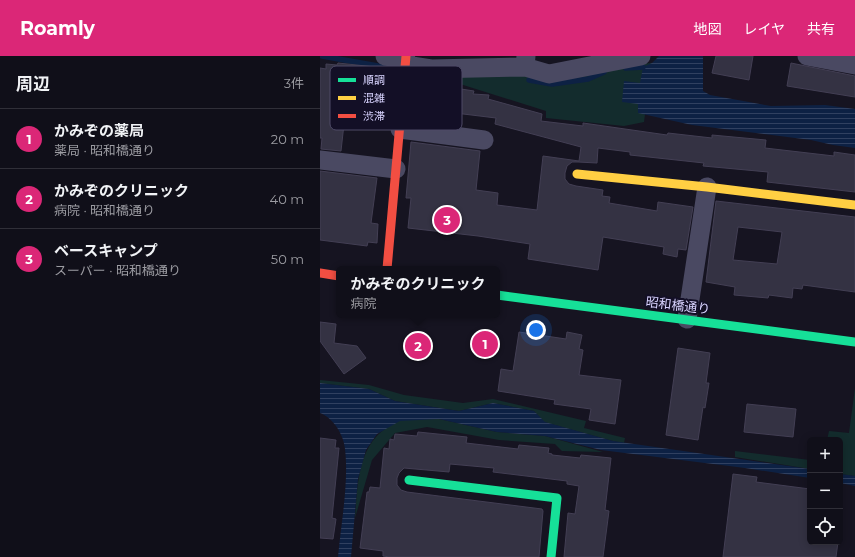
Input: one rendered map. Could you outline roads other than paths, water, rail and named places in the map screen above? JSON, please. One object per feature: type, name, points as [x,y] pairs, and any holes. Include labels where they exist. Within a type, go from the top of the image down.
[{"type":"street","points":[[385,56],[406,60],[423,66]]},
{"type":"street","points":[[462,67],[525,62],[549,74],[641,56]]},
{"type":"street","points":[[806,56],[855,65]]},
{"type":"street","points":[[388,266],[400,130]]},
{"type":"street","points":[[408,130],[484,140]]},
{"type":"street","points":[[320,160],[396,169]]},
{"type":"street","points":[[577,174],[707,186],[855,205]]},
{"type":"street","points":[[688,318],[707,186]]},
{"type":"street","points":[[320,273],[336,276]]},
{"type":"street","name":"昭和橋通り","points":[[500,295],[688,318],[855,342]]},
{"type":"street","points":[[409,480],[557,498],[551,557]]},
{"type":"water","points":[[659,56],[703,56],[703,91],[710,95],[771,106],[825,105],[855,109],[855,148],[811,140],[692,125],[638,113],[638,104],[622,102],[624,81],[640,83],[643,67],[652,63]]},
{"type":"water","points":[[320,383],[369,389],[395,401],[459,411],[493,403],[534,411],[545,422],[613,441],[807,469],[807,478],[745,468],[601,450],[545,436],[497,432],[439,419],[400,421],[377,434],[366,450],[358,479],[351,557],[338,557],[346,475],[345,449],[343,439],[334,423],[325,415],[320,413]]},
{"type":"water","points":[[843,474],[855,476],[855,486],[843,484]]},
{"type":"waterway","points":[[322,56],[378,66]]},
{"type":"waterway","points":[[626,68],[643,67]]},
{"type":"waterway","points":[[529,80],[552,84],[588,79],[604,72]]},
{"type":"place","name":"ベースキャンプ","points":[[447,220]]},
{"type":"place","name":"かみぞの薬局","points":[[485,344]]},
{"type":"place","name":"かみぞのクリニック","points":[[418,346]]}]
